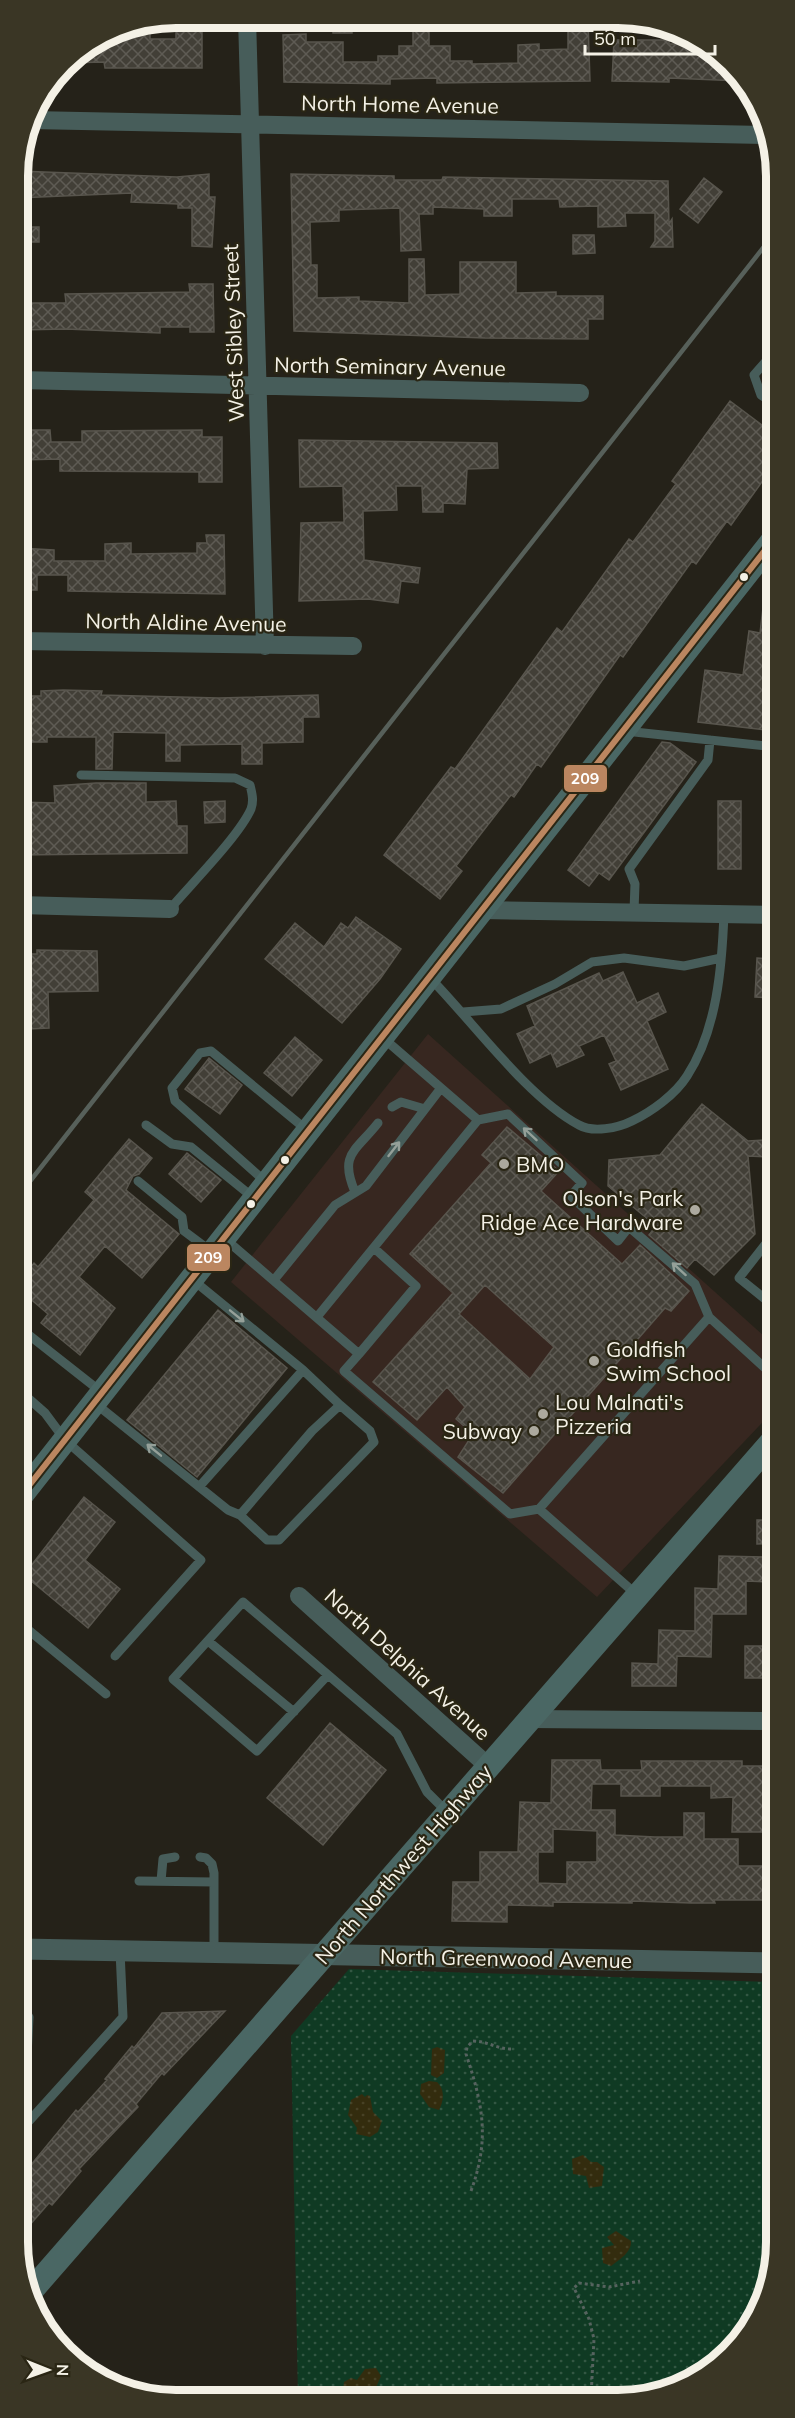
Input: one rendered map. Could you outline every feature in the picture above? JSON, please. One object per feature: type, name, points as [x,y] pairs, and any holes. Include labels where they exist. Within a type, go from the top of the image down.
[{"type":"main road","points":[[28,1486],[623,731],[765,564]]},
{"type":"main road","name":"North Northwest Highway","points":[[35,2286],[766,1449]]},
{"type":"street","name":"West Sibley Street","points":[[247,29],[265,646]]},
{"type":"street","name":"North Home Avenue","points":[[40,120],[761,135]]},
{"type":"street","name":"North Seminary Avenue","points":[[29,380],[580,393]]},
{"type":"street","name":"North Aldine Avenue","points":[[29,641],[353,646]]},
{"type":"street","points":[[29,905],[170,909]]},
{"type":"street","points":[[482,910],[766,915]]},
{"type":"street","name":"North Delphia Avenue","points":[[299,1596],[488,1766]]},
{"type":"street","points":[[530,1719],[766,1721]]},
{"type":"street","name":"North Greenwood Avenue","points":[[28,1949],[766,1963]]},
{"type":"lane","points":[[766,361],[754,375],[761,394],[766,398]]},
{"type":"lane","points":[[623,731],[766,746]]},
{"type":"lane","points":[[634,911],[635,884],[629,869],[708,760],[710,740]]},
{"type":"lane","points":[[81,775],[235,778],[250,785],[253,795],[251,808],[239,826],[170,909]]},
{"type":"lane","points":[[429,977],[539,1096],[581,1127],[618,1128],[651,1112],[687,1077],[704,1038],[719,979],[724,914]]},
{"type":"lane","points":[[463,1012],[501,1009],[555,984],[592,962],[624,958],[684,966],[721,958]]},
{"type":"lane","points":[[382,1037],[478,1120]]},
{"type":"lane","points":[[261,1191],[175,1101],[172,1088],[201,1053],[212,1051],[308,1131]]},
{"type":"lane","points":[[274,1280],[335,1205],[366,1186],[441,1088]]},
{"type":"lane","points":[[392,1107],[401,1102],[425,1109]]},
{"type":"lane","points":[[317,1317],[478,1120],[508,1114],[582,1182],[571,1196],[618,1241],[629,1227],[695,1284],[710,1317],[766,1369]]},
{"type":"lane","points":[[355,1192],[347,1173],[348,1160],[378,1123]]},
{"type":"lane","points":[[146,1125],[172,1144],[191,1147],[261,1191]]},
{"type":"lane","points":[[138,1181],[182,1217],[184,1231],[218,1245],[274,1280],[359,1354]]},
{"type":"lane","points":[[766,1244],[739,1278],[766,1299]]},
{"type":"lane","points":[[374,1248],[416,1286],[344,1371],[510,1514],[539,1509],[710,1317]]},
{"type":"lane","points":[[28,1336],[199,1487],[228,1510],[240,1515],[267,1540],[279,1540],[374,1442],[370,1431],[303,1370],[191,1279]]},
{"type":"lane","points":[[199,1487],[303,1370]]},
{"type":"lane","points":[[28,1398],[45,1413],[65,1440],[201,1560],[115,1656]]},
{"type":"lane","points":[[240,1515],[312,1431],[340,1405]]},
{"type":"lane","points":[[539,1509],[637,1595]]},
{"type":"lane","points":[[328,1675],[257,1751],[173,1680],[243,1602],[397,1734],[427,1792],[447,1812]]},
{"type":"lane","points":[[28,1630],[106,1694]]},
{"type":"lane","points":[[208,1641],[294,1712]]},
{"type":"lane","points":[[161,1881],[163,1859],[175,1857]]},
{"type":"lane","points":[[200,1857],[206,1858],[212,1864],[214,1953]]},
{"type":"lane","points":[[139,1881],[214,1882]]},
{"type":"lane","points":[[28,2122],[123,2018],[120,1951]]},
{"type":"lane","points":[[28,2016],[28,2035]]},
{"type":"path","points":[[471,2191],[483,2154],[484,2136],[480,2100],[466,2054],[467,2047],[473,2041],[480,2041],[501,2049],[512,2049]]},
{"type":"path","points":[[591,2390],[594,2338],[589,2319],[574,2289],[579,2283],[609,2287],[640,2281]]},
{"type":"shaded area","points":[[428,1034],[766,1338],[766,1419],[597,1597],[231,1282]]},
{"type":"green space","points":[[349,1969],[766,1982],[766,2252],[759,2289],[742,2324],[716,2353],[701,2365],[675,2378],[648,2387],[619,2390],[298,2390],[291,2036]]},
{"type":"sand","points":[[437,2047],[445,2050],[444,2073],[437,2078],[431,2075],[432,2049]]},
{"type":"sand","points":[[429,2081],[437,2082],[441,2088],[443,2099],[439,2110],[429,2107],[420,2094],[421,2084]]},
{"type":"sand","points":[[362,2094],[365,2097],[370,2096],[373,2112],[382,2121],[378,2132],[370,2137],[356,2134],[357,2128],[348,2115],[351,2100]]},
{"type":"sand","points":[[583,2155],[591,2162],[597,2162],[604,2167],[602,2186],[589,2188],[586,2176],[573,2174],[572,2159]]},
{"type":"sand","points":[[616,2231],[631,2241],[631,2245],[624,2255],[611,2266],[603,2263],[602,2248],[614,2245],[607,2237]]},
{"type":"sand","points":[[376,2368],[381,2376],[375,2390],[343,2390],[344,2382],[351,2378],[357,2380],[365,2369]]},
{"type":"building","points":[[413,28],[429,28],[429,46],[450,46],[450,61],[472,61],[472,64],[518,63],[518,45],[539,44],[539,50],[568,49],[568,28],[588,28],[590,81],[437,83],[437,78],[390,79],[390,84],[284,82],[283,35],[306,34],[306,42],[343,42],[343,62],[378,62],[378,56],[399,56],[399,46],[413,46]]},
{"type":"building","points":[[176,29],[202,29],[202,68],[105,68],[104,62],[82,63],[111,44],[147,31],[150,31],[150,39],[176,39]]},
{"type":"building","points":[[333,29],[352,29],[352,33],[333,33]]},
{"type":"building","points":[[614,40],[669,40],[669,44],[684,44],[709,59],[731,81],[669,78],[669,82],[612,81]]},
{"type":"building","points":[[29,171],[177,177],[209,174],[209,197],[215,197],[212,247],[192,246],[192,208],[178,208],[178,204],[131,202],[132,193],[29,198]]},
{"type":"building","points":[[291,174],[394,176],[394,180],[442,180],[443,177],[668,181],[669,224],[672,219],[673,247],[651,247],[655,241],[655,213],[625,213],[626,226],[598,227],[598,206],[560,207],[559,199],[512,199],[512,216],[484,216],[484,209],[433,207],[433,214],[419,214],[421,250],[401,251],[400,208],[339,210],[339,221],[310,222],[311,265],[317,265],[317,298],[359,297],[359,301],[409,303],[409,259],[424,259],[425,295],[460,294],[460,262],[516,262],[516,293],[556,292],[556,296],[603,296],[603,319],[588,319],[588,339],[485,338],[294,331]]},
{"type":"building","points":[[704,178],[722,192],[698,223],[680,209]]},
{"type":"building","points":[[29,227],[39,227],[39,242],[29,242]]},
{"type":"building","points":[[573,235],[594,235],[595,253],[573,254]]},
{"type":"building","points":[[189,284],[213,284],[214,332],[190,332],[190,327],[160,327],[160,333],[29,330],[29,303],[66,303],[65,294],[190,292]]},
{"type":"building","points":[[730,401],[762,425],[766,420],[766,476],[731,525],[727,521],[696,564],[692,561],[623,657],[620,655],[541,767],[537,764],[514,797],[511,795],[456,866],[462,871],[440,899],[384,855],[451,767],[455,769],[557,628],[562,632],[629,539],[633,542],[676,484],[672,481]]},
{"type":"building","points":[[29,430],[50,430],[51,442],[82,442],[82,431],[202,430],[202,437],[222,437],[222,482],[199,482],[199,472],[60,471],[60,459],[29,460]]},
{"type":"building","points":[[299,440],[497,443],[498,468],[467,469],[465,504],[443,503],[443,512],[423,512],[422,486],[396,486],[397,510],[363,511],[364,560],[420,568],[418,583],[401,581],[398,603],[368,599],[299,601],[301,523],[344,522],[343,486],[300,487]]},
{"type":"building","points":[[206,535],[224,535],[225,594],[68,591],[68,575],[37,575],[37,590],[29,590],[29,549],[54,550],[54,561],[105,561],[105,544],[131,543],[131,554],[197,553],[197,543],[207,543]]},
{"type":"building","points":[[766,591],[766,730],[698,722],[705,670],[743,675],[749,631],[760,633]]},
{"type":"building","points":[[41,691],[102,691],[101,695],[219,698],[318,695],[319,717],[303,717],[303,742],[262,743],[262,764],[242,764],[242,744],[180,745],[180,761],[166,761],[166,733],[113,732],[112,769],[96,769],[96,737],[47,737],[47,742],[29,742],[29,696],[41,696]]},
{"type":"building","points":[[662,742],[670,743],[696,762],[609,880],[599,873],[589,886],[568,870]]},
{"type":"building","points":[[146,783],[146,802],[176,801],[177,826],[187,826],[187,853],[29,855],[29,802],[55,803],[54,786]]},
{"type":"building","points":[[225,801],[225,822],[205,823],[204,802]]},
{"type":"building","points":[[718,801],[741,801],[741,869],[718,869]]},
{"type":"building","points":[[356,917],[401,949],[380,979],[342,1023],[265,959],[295,923],[324,947],[341,923],[348,928]]},
{"type":"building","points":[[37,950],[97,951],[98,991],[48,992],[49,1028],[29,1029],[29,954],[37,954]]},
{"type":"building","points":[[757,958],[766,958],[766,998],[755,997]]},
{"type":"building","points":[[623,972],[637,1003],[658,993],[666,1012],[647,1021],[668,1069],[621,1090],[609,1064],[616,1061],[604,1035],[579,1046],[584,1055],[557,1067],[551,1053],[530,1063],[517,1034],[535,1026],[527,1006],[599,973],[603,981]]},
{"type":"building","points":[[295,1037],[322,1060],[292,1096],[264,1073]]},
{"type":"building","points":[[209,1058],[242,1085],[220,1114],[185,1089]]},
{"type":"building","name":"Olson's Park Ridge Ace Hardware","points":[[702,1104],[748,1141],[766,1140],[766,1157],[748,1156],[755,1234],[714,1275],[695,1259],[687,1268],[649,1235],[656,1226],[608,1186],[609,1160],[660,1155]]},
{"type":"building","points":[[507,1127],[559,1171],[541,1191],[622,1264],[640,1245],[689,1291],[671,1311],[665,1308],[503,1493],[458,1457],[473,1434],[456,1419],[465,1407],[447,1387],[417,1420],[373,1382],[453,1293],[410,1254],[491,1163],[482,1155]],"holes":[[[485,1285],[554,1347],[530,1379],[459,1314]]]},
{"type":"building","points":[[129,1139],[152,1158],[139,1174],[133,1176],[126,1190],[179,1234],[142,1278],[105,1246],[79,1277],[115,1308],[80,1355],[41,1323],[48,1314],[28,1297],[28,1270],[34,1263],[38,1267],[94,1200],[85,1192]]},
{"type":"building","points":[[187,1153],[221,1180],[201,1202],[169,1174]]},
{"type":"building","points":[[218,1310],[287,1368],[197,1477],[127,1420]]},
{"type":"building","points":[[84,1497],[115,1522],[85,1560],[120,1589],[88,1628],[28,1579],[28,1569]]},
{"type":"building","points":[[757,1520],[766,1520],[766,1544],[757,1544]]},
{"type":"building","points":[[719,1556],[766,1557],[766,1582],[746,1581],[746,1614],[712,1614],[711,1657],[677,1656],[676,1686],[632,1686],[632,1663],[658,1664],[659,1630],[695,1631],[695,1588],[718,1589]]},
{"type":"building","points":[[745,1646],[766,1646],[766,1678],[745,1678]]},
{"type":"building","points":[[330,1723],[386,1770],[323,1845],[267,1798]]},
{"type":"building","points":[[552,1760],[600,1760],[601,1770],[642,1770],[641,1761],[742,1761],[742,1766],[766,1766],[766,1832],[732,1832],[733,1797],[711,1798],[711,1786],[660,1786],[660,1796],[621,1796],[621,1784],[592,1784],[591,1810],[615,1810],[615,1835],[655,1837],[684,1837],[684,1813],[704,1813],[704,1839],[738,1839],[738,1866],[766,1866],[766,1900],[714,1900],[715,1903],[553,1902],[553,1906],[507,1905],[507,1922],[452,1921],[453,1882],[480,1882],[480,1852],[518,1852],[520,1802],[551,1803]],"holes":[[[553,1829],[597,1831],[597,1862],[567,1862],[567,1884],[538,1883],[538,1852],[553,1852]]]},
{"type":"building","points":[[225,2011],[164,2075],[162,2073],[136,2104],[138,2107],[79,2169],[81,2171],[52,2205],[49,2203],[28,2227],[28,2168],[76,2110],[78,2112],[107,2080],[105,2079],[132,2046],[134,2048],[162,2013]]},
{"type":"railway","points":[[29,1183],[766,244]]},
{"type":"transit line","name":"209","points":[[28,1486],[766,549]]},
{"type":"place","name":"BMO","points":[[504,1164]]},
{"type":"place","name":"Olson's Park Ridge Ace Hardware","points":[[695,1210]]},
{"type":"place","name":"Goldfish Swim School","points":[[594,1361]]},
{"type":"place","name":"Lou Malnati's Pizzeria","points":[[543,1414]]},
{"type":"place","name":"Subway","points":[[534,1431]]}]
